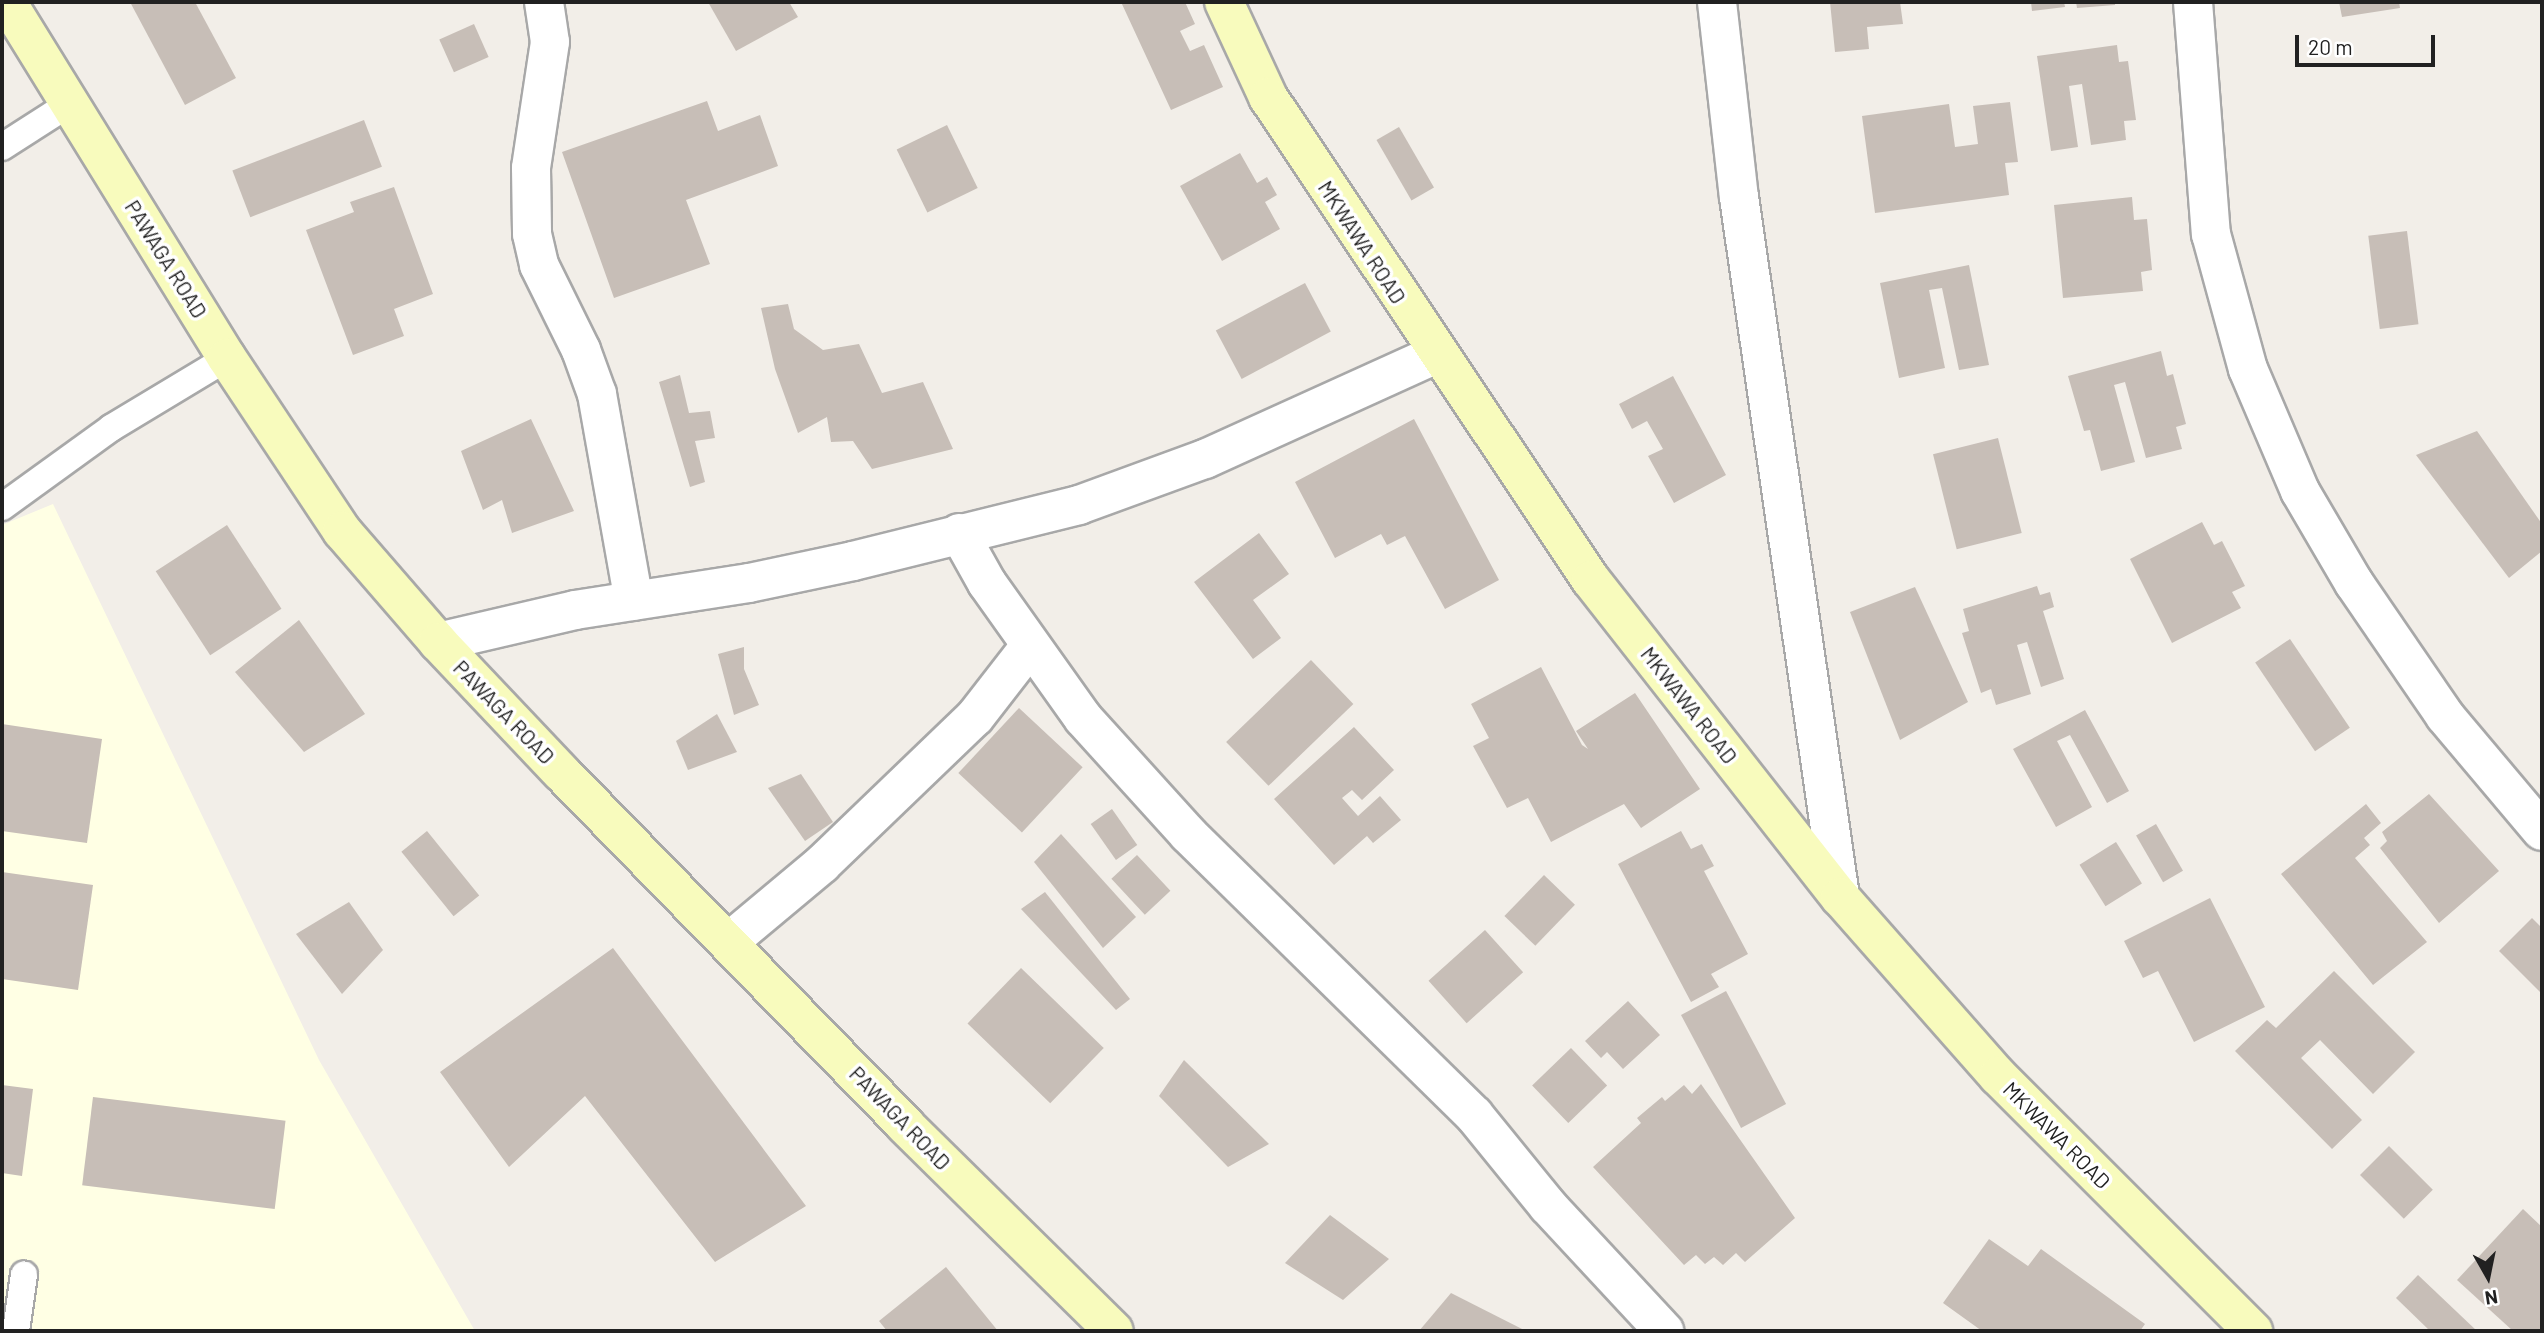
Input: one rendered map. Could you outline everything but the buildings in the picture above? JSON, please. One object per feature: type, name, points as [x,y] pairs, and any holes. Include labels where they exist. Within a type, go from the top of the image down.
[{"type":"main road","name":"PAWAGA ROAD","points":[[7,2],[227,358],[342,531],[438,642],[924,1144],[1114,1331]]},
{"type":"main road","name":"MKWAWA ROAD","points":[[1224,2],[1268,97],[1436,354],[1591,580],[1840,897],[1997,1076],[2253,1331]]},
{"type":"street","points":[[544,2],[550,42],[531,168],[532,233],[539,265],[581,350],[597,394],[634,601]]},
{"type":"street","points":[[1717,2],[1739,197],[1840,897]]},
{"type":"street","points":[[2193,2],[2211,234],[2248,369],[2301,491],[2354,583],[2445,716],[2542,831]]},
{"type":"street","points":[[438,642],[634,601],[749,583],[1079,505],[1205,460],[1436,354]]},
{"type":"street","points":[[959,533],[1030,646],[1083,718],[1188,834],[1474,1115],[1548,1206],[1664,1331]]},
{"type":"street","points":[[730,941],[822,864],[975,716],[1030,646]]},
{"type":"lane","points":[[2,147],[69,104]]},
{"type":"lane","points":[[2,507],[111,428],[227,358]]},
{"type":"lane","points":[[16,1331],[24,1275]]},
{"type":"shaded area","points":[[53,504],[319,1060],[475,1331],[2,1331],[2,525]]}]
